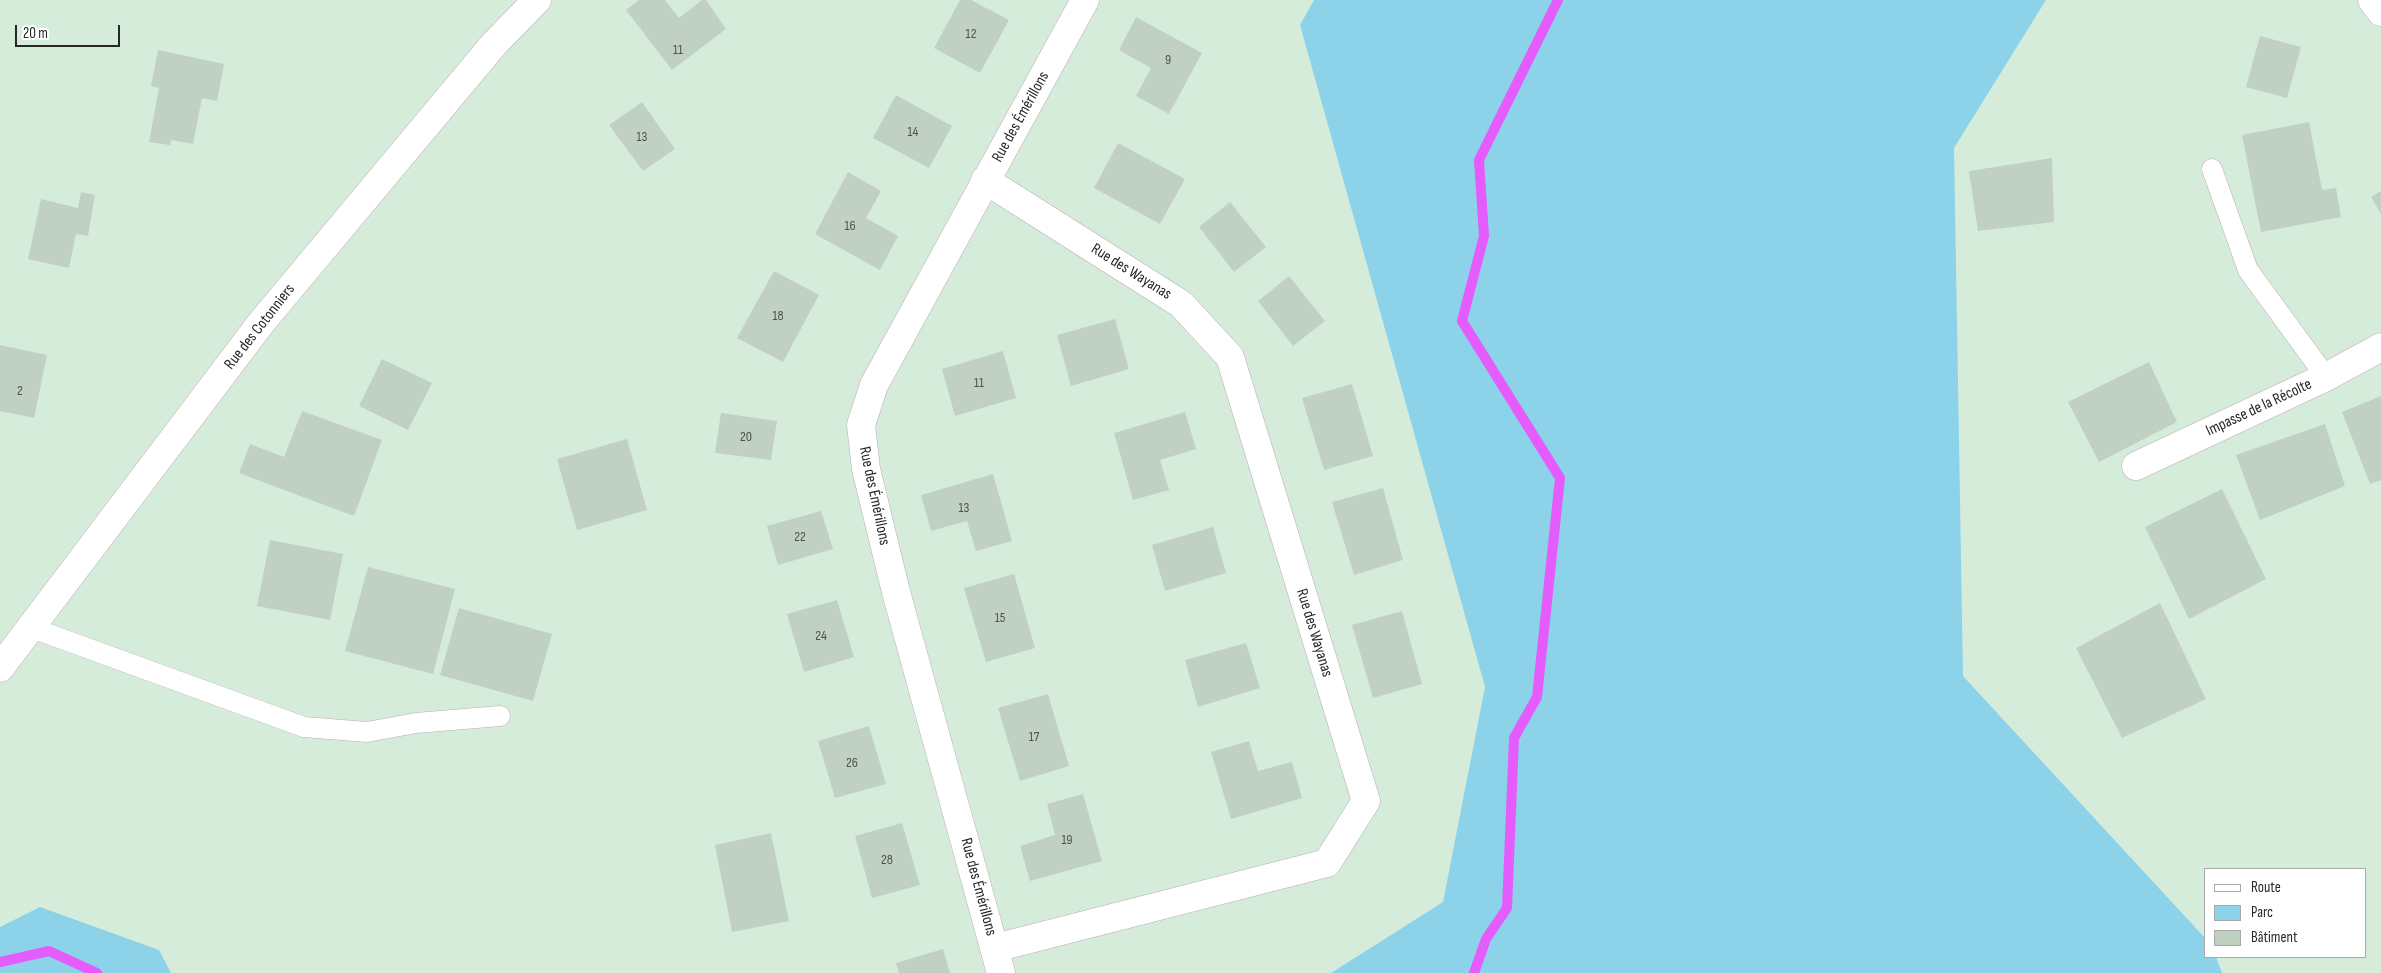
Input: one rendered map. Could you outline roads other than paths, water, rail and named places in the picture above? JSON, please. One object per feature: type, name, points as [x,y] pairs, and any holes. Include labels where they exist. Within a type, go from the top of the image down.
[{"type":"street","name":"Rue des Cotonniers","points":[[0,668],[261,323],[494,44],[537,0]]},
{"type":"street","name":"Rue des Émérillons","points":[[998,960],[896,592],[866,469],[861,425],[874,385],[1085,0]]},
{"type":"street","points":[[2372,0],[2381,12]]},
{"type":"street","name":"Rue des Wayanas","points":[[985,180],[1181,304],[1230,356],[1366,802],[1328,863],[998,960]]},
{"type":"street","name":"Impasse de la Récolte","points":[[2136,466],[2326,377],[2381,347]]},
{"type":"lane","points":[[2212,169],[2248,270],[2326,377]]},
{"type":"lane","points":[[32,628],[304,727],[367,732],[416,723],[500,716]]},
{"type":"waterway","points":[[1474,973],[1486,939],[1507,908],[1514,738],[1537,697],[1560,478],[1462,321],[1484,236],[1479,160],[1558,0]]},
{"type":"waterway","points":[[0,962],[49,951],[97,973]]}]
